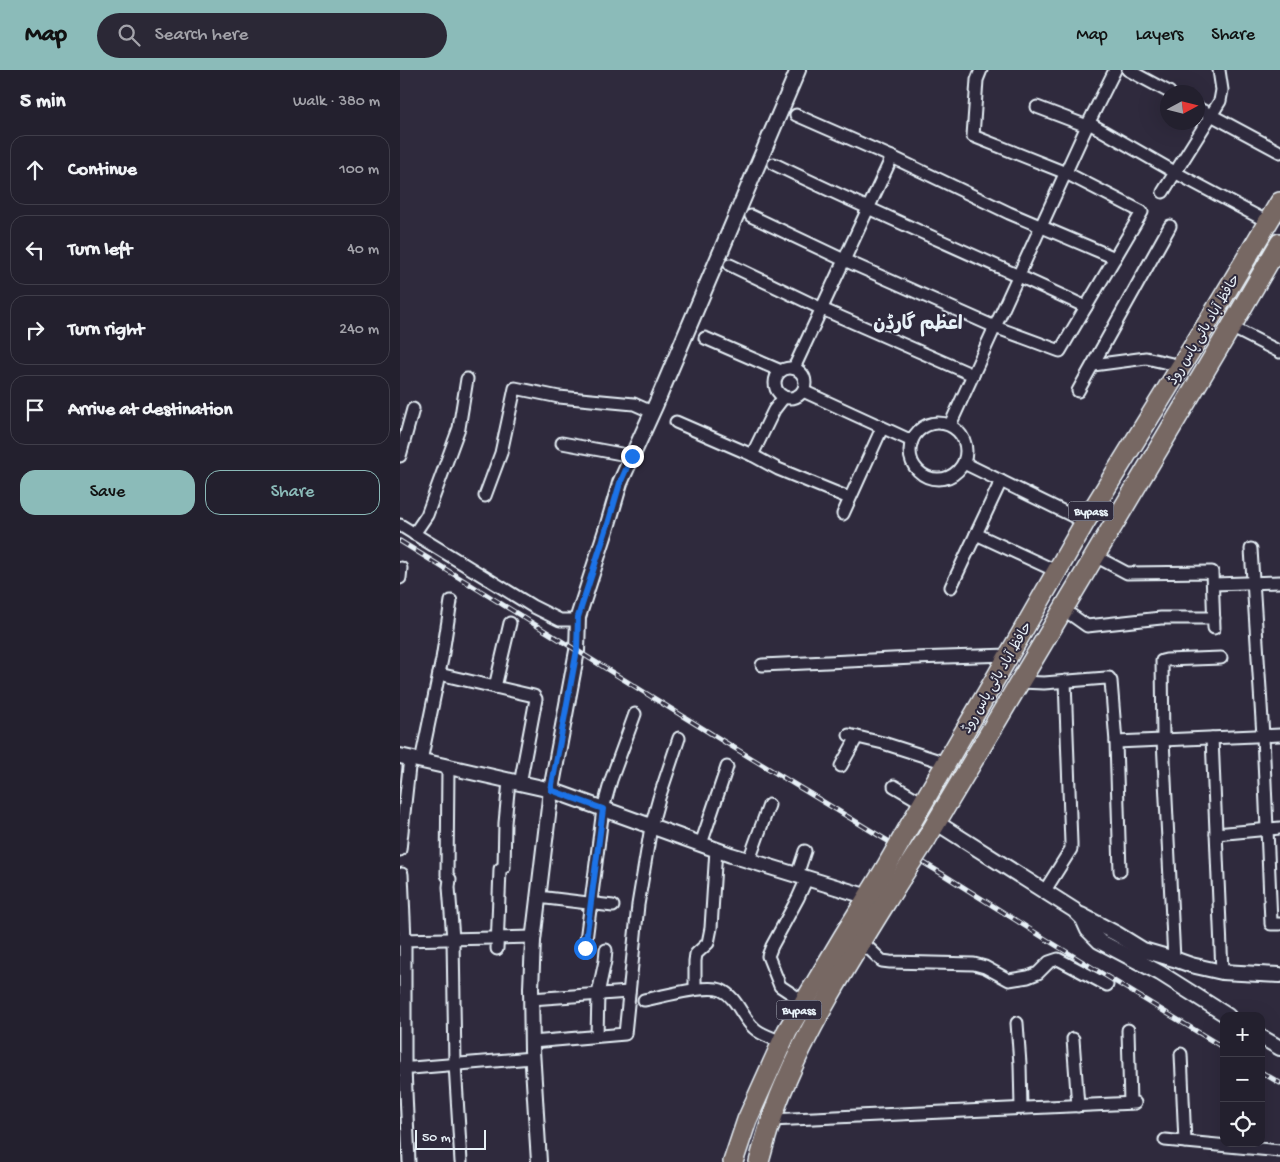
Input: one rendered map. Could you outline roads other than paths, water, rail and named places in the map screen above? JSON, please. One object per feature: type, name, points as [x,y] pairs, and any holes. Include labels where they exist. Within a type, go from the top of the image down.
[{"type":"highway","name":"حافظ آباد بائی پاس روڈ","points":[[759,1162],[771,1120],[784,1086],[806,1040],[830,993],[886,902],[893,873],[910,825],[1085,522],[1280,202]]},
{"type":"highway","name":"حافظ آباد بائی پاس روڈ","points":[[734,1162],[747,1120],[782,1042],[804,1002],[867,897],[893,873],[932,831],[1279,245]]},
{"type":"street","points":[[539,1162],[532,1058],[533,937],[551,790],[577,650],[578,620],[620,483],[798,70]]},
{"type":"street","points":[[751,216],[844,260],[995,327],[1060,352],[1142,212],[1066,173],[973,136],[978,80],[981,70]]},
{"type":"street","points":[[950,425],[1088,124],[1115,70]]},
{"type":"street","points":[[1128,70],[1160,87]]},
{"type":"street","points":[[1163,192],[1220,101],[1222,90],[1219,70]]},
{"type":"street","points":[[1037,107],[1088,124],[1268,222]]},
{"type":"street","points":[[1205,112],[1280,152]]},
{"type":"street","points":[[796,115],[1041,227],[1114,258]]},
{"type":"street","points":[[794,368],[892,158]]},
{"type":"street","points":[[774,164],[1086,307]]},
{"type":"street","points":[[1078,391],[1170,226]]},
{"type":"street","points":[[730,266],[822,309],[973,375]]},
{"type":"street","points":[[1231,327],[1280,352]]},
{"type":"street","points":[[705,338],[781,371]]},
{"type":"street","points":[[1093,365],[1146,358],[1181,366]]},
{"type":"street","points":[[794,368],[802,373],[805,386],[803,391],[796,397],[791,398],[778,393],[775,379],[781,371],[794,368]]},
{"type":"street","points":[[414,534],[427,515],[459,428],[467,379]]},
{"type":"street","points":[[485,496],[501,453],[515,388],[560,397],[634,404],[652,412]]},
{"type":"street","points":[[803,391],[912,441]]},
{"type":"street","points":[[752,455],[774,410],[784,396]]},
{"type":"street","points":[[400,456],[413,408]]},
{"type":"street","points":[[676,422],[752,455],[778,469],[849,498]]},
{"type":"street","points":[[940,422],[950,425],[959,432],[965,441],[964,463],[957,472],[947,477],[936,479],[926,476],[917,469],[911,460],[910,449],[915,433],[929,424],[940,422]]},
{"type":"street","points":[[842,514],[882,428]]},
{"type":"street","points":[[562,444],[632,456]]},
{"type":"street","points":[[964,463],[1085,522]]},
{"type":"street","points":[[951,587],[1001,481]]},
{"type":"street","points":[[400,525],[532,606],[560,620],[578,620]]},
{"type":"street","points":[[976,534],[1056,571]]},
{"type":"street","points":[[1251,549],[1263,736],[1271,924],[1280,924]]},
{"type":"street","points":[[1063,610],[1087,626],[1161,618],[1214,623],[1212,572],[1127,573],[1095,556]]},
{"type":"street","points":[[1213,584],[1280,582]]},
{"type":"street","points":[[400,850],[410,758],[439,674],[451,601]]},
{"type":"street","points":[[495,687],[510,623]]},
{"type":"street","points":[[762,665],[1009,655]]},
{"type":"street","points":[[1174,959],[1163,740],[1162,661],[1221,658]]},
{"type":"street","points":[[439,674],[534,696],[536,699],[505,823],[504,867],[500,869],[497,944]]},
{"type":"street","points":[[1020,682],[1044,683],[1109,678],[1111,681],[1116,742],[1120,871]]},
{"type":"street","points":[[1044,892],[1070,849],[1071,843],[1065,681]]},
{"type":"street","points":[[585,948],[603,809],[635,714]]},
{"type":"street","points":[[1116,742],[1280,735]]},
{"type":"street","points":[[841,766],[853,736],[883,743],[946,763]]},
{"type":"street","points":[[532,1042],[625,1034],[638,905],[651,827],[679,738]]},
{"type":"street","points":[[1212,738],[1222,972]]},
{"type":"street","points":[[410,758],[551,790],[701,844],[886,902]]},
{"type":"street","points":[[448,767],[447,874],[450,879],[453,939],[455,1064],[461,1162]]},
{"type":"street","points":[[701,844],[727,767]]},
{"type":"street","points":[[894,786],[923,803]]},
{"type":"street","points":[[750,860],[769,805]]},
{"type":"street","points":[[1216,834],[1280,828]]},
{"type":"street","points":[[932,831],[1044,892],[1143,950],[1191,966],[1222,972],[1280,976]]},
{"type":"street","points":[[696,990],[696,954],[708,943],[711,928],[716,849]]},
{"type":"street","points":[[804,1002],[780,986],[768,956],[798,898],[805,852]]},
{"type":"street","points":[[402,874],[402,1069],[409,1162]]},
{"type":"street","points":[[538,897],[613,906]]},
{"type":"street","points":[[1074,910],[1083,919],[1088,930],[1099,941],[1160,973],[1222,1012]]},
{"type":"street","points":[[403,940],[453,939],[497,944],[533,937]]},
{"type":"street","points":[[861,941],[882,961],[974,964],[985,966],[1009,980],[1028,977],[1038,973],[1049,962],[1058,959],[1107,985]]},
{"type":"street","points":[[597,1036],[598,994],[606,950]]},
{"type":"street","points":[[644,1000],[696,990],[714,989],[722,991],[735,1003],[753,1028],[782,1042]]},
{"type":"street","points":[[531,998],[630,992]]},
{"type":"street","points":[[1017,1023],[1021,1108]]},
{"type":"street","points":[[771,1120],[1133,1103],[1128,1030]]},
{"type":"street","points":[[1073,1039],[1078,1106]]},
{"type":"street","points":[[1265,1039],[1280,1048]]},
{"type":"street","points":[[1181,1054],[1185,1142]]},
{"type":"street","points":[[402,1069],[532,1058]]},
{"type":"street","points":[[1165,1140],[1220,1144]]},
{"type":"street","points":[[1253,1147],[1280,1151]]},
{"type":"railway","points":[[400,541],[1220,1046]]},
{"type":"railway","points":[[1265,1074],[1280,1083]]},
{"type":"district","name":"اعظم گارڈن","points":[[918,322]]}]
